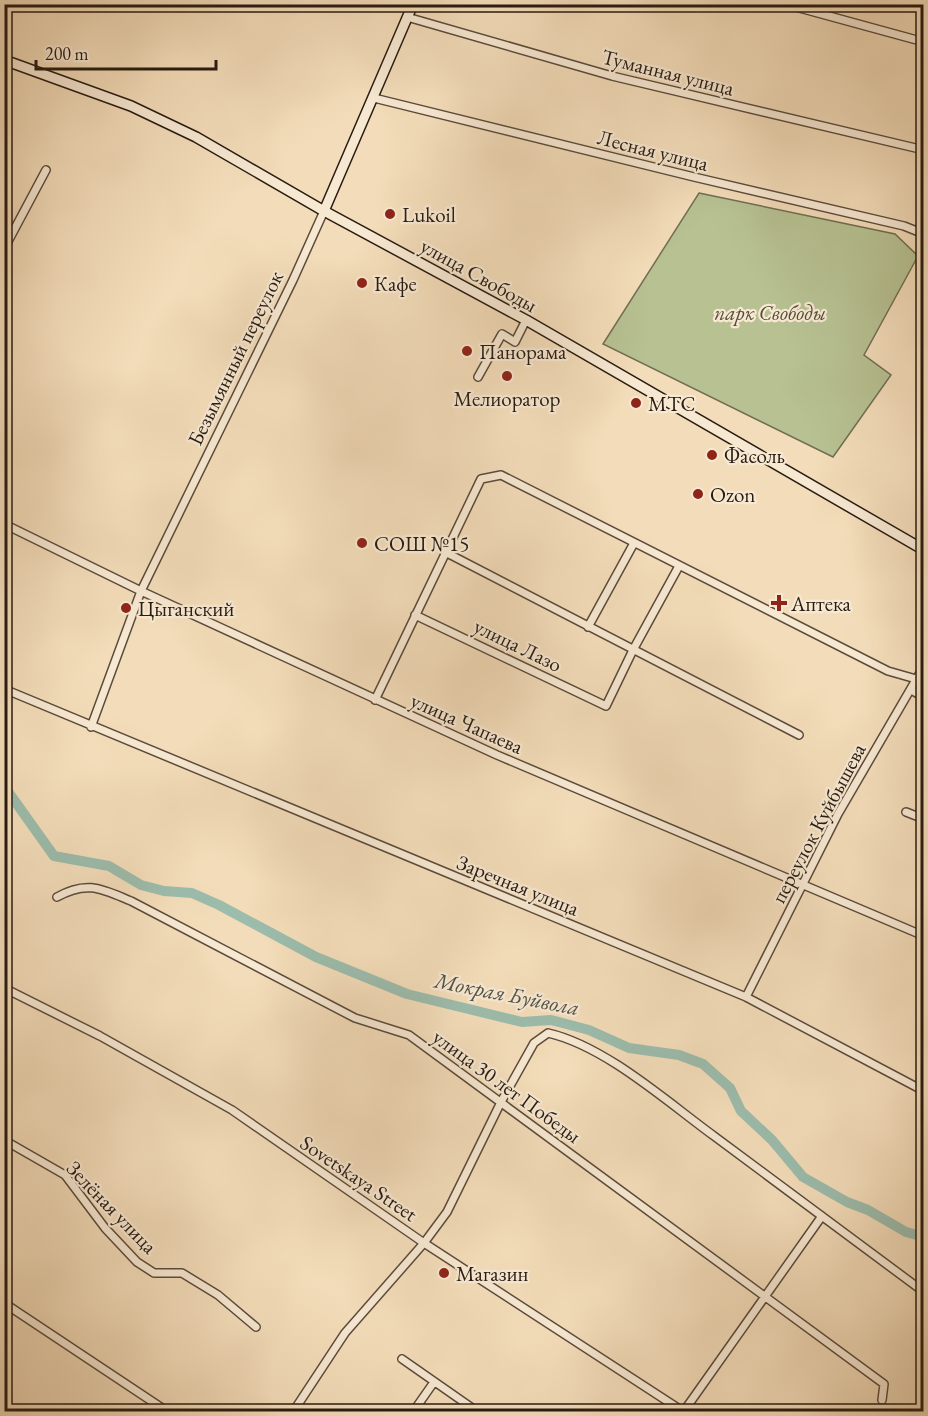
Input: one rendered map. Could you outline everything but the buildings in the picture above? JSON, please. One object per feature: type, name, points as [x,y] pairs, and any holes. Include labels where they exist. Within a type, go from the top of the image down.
[{"type":"main road","name":"Безымянный переулок","points":[[324,211],[413,4]]},
{"type":"main road","name":"улица Свободы","points":[[4,60],[131,106],[196,137],[324,211],[526,320],[924,550]]},
{"type":"street","points":[[785,4],[924,42]]},
{"type":"street","name":"Туманная улица","points":[[407,17],[612,76],[924,150]]},
{"type":"street","name":"Лесная улица","points":[[374,98],[904,226],[924,234]]},
{"type":"street","points":[[4,249],[46,170]]},
{"type":"street","name":"Безымянный переулок","points":[[91,727],[141,591],[288,291],[324,211]]},
{"type":"street","points":[[478,377],[502,334],[515,342],[526,320]]},
{"type":"street","points":[[375,700],[481,479],[501,475],[888,671],[916,679]]},
{"type":"street","name":"улица Чапаева","points":[[4,524],[141,591],[497,755],[924,936]]},
{"type":"street","points":[[588,627],[634,543]]},
{"type":"street","points":[[445,552],[799,735]]},
{"type":"street","points":[[633,650],[679,566]]},
{"type":"street","name":"улица Лазо","points":[[415,615],[606,706],[633,650]]},
{"type":"street","name":"переулок Куйбышева","points":[[746,997],[838,814],[924,666]]},
{"type":"street","name":"Заречная улица","points":[[4,690],[746,997],[924,1091]]},
{"type":"street","points":[[911,690],[924,697]]},
{"type":"street","points":[[906,812],[924,819]]},
{"type":"street","name":"улица 30 лет Победы","points":[[57,897],[71,890],[94,887],[131,901],[355,1017],[409,1035],[884,1384],[882,1400]]},
{"type":"street","name":"Sovetskaya Street","points":[[4,988],[100,1036],[232,1110],[424,1242],[684,1411]]},
{"type":"street","points":[[293,1412],[345,1333],[447,1212],[501,1102],[534,1043],[548,1033],[598,1052],[661,1096],[924,1292]]},
{"type":"street","name":"Зелёная улица","points":[[4,1140],[64,1175],[105,1228],[138,1262],[154,1273],[182,1273],[218,1295],[256,1327]]},
{"type":"street","points":[[684,1411],[822,1216]]},
{"type":"street","points":[[4,1303],[168,1412]]},
{"type":"street","points":[[402,1359],[478,1412]]},
{"type":"street","points":[[413,1412],[434,1382]]},
{"type":"green space","name":"парк Свободы","points":[[699,193],[895,234],[918,256],[864,355],[891,375],[833,457],[603,344]]},
{"type":"waterway","name":"Мокрая Буйвола","points":[[4,786],[54,856],[109,866],[141,885],[164,891],[192,893],[316,957],[407,994],[522,1022],[551,1020],[589,1030],[629,1048],[679,1055],[703,1064],[730,1088],[741,1111],[772,1140],[803,1177],[906,1232],[924,1237]]},
{"type":"place","name":"Lukoil","points":[[390,214]]},
{"type":"place","name":"Кафе","points":[[362,283]]},
{"type":"place","name":"Панорама","points":[[467,351]]},
{"type":"place","name":"Мелиоратор","points":[[507,376]]},
{"type":"place","name":"МТС","points":[[636,403]]},
{"type":"place","name":"Фасоль","points":[[712,455]]},
{"type":"place","name":"Ozon","points":[[698,494]]},
{"type":"place","name":"СОШ №15","points":[[362,543]]},
{"type":"place","name":"Аптека","points":[[779,603]]},
{"type":"place","name":"Цыганский","points":[[126,608]]},
{"type":"place","name":"Магазин","points":[[444,1273]]}]
